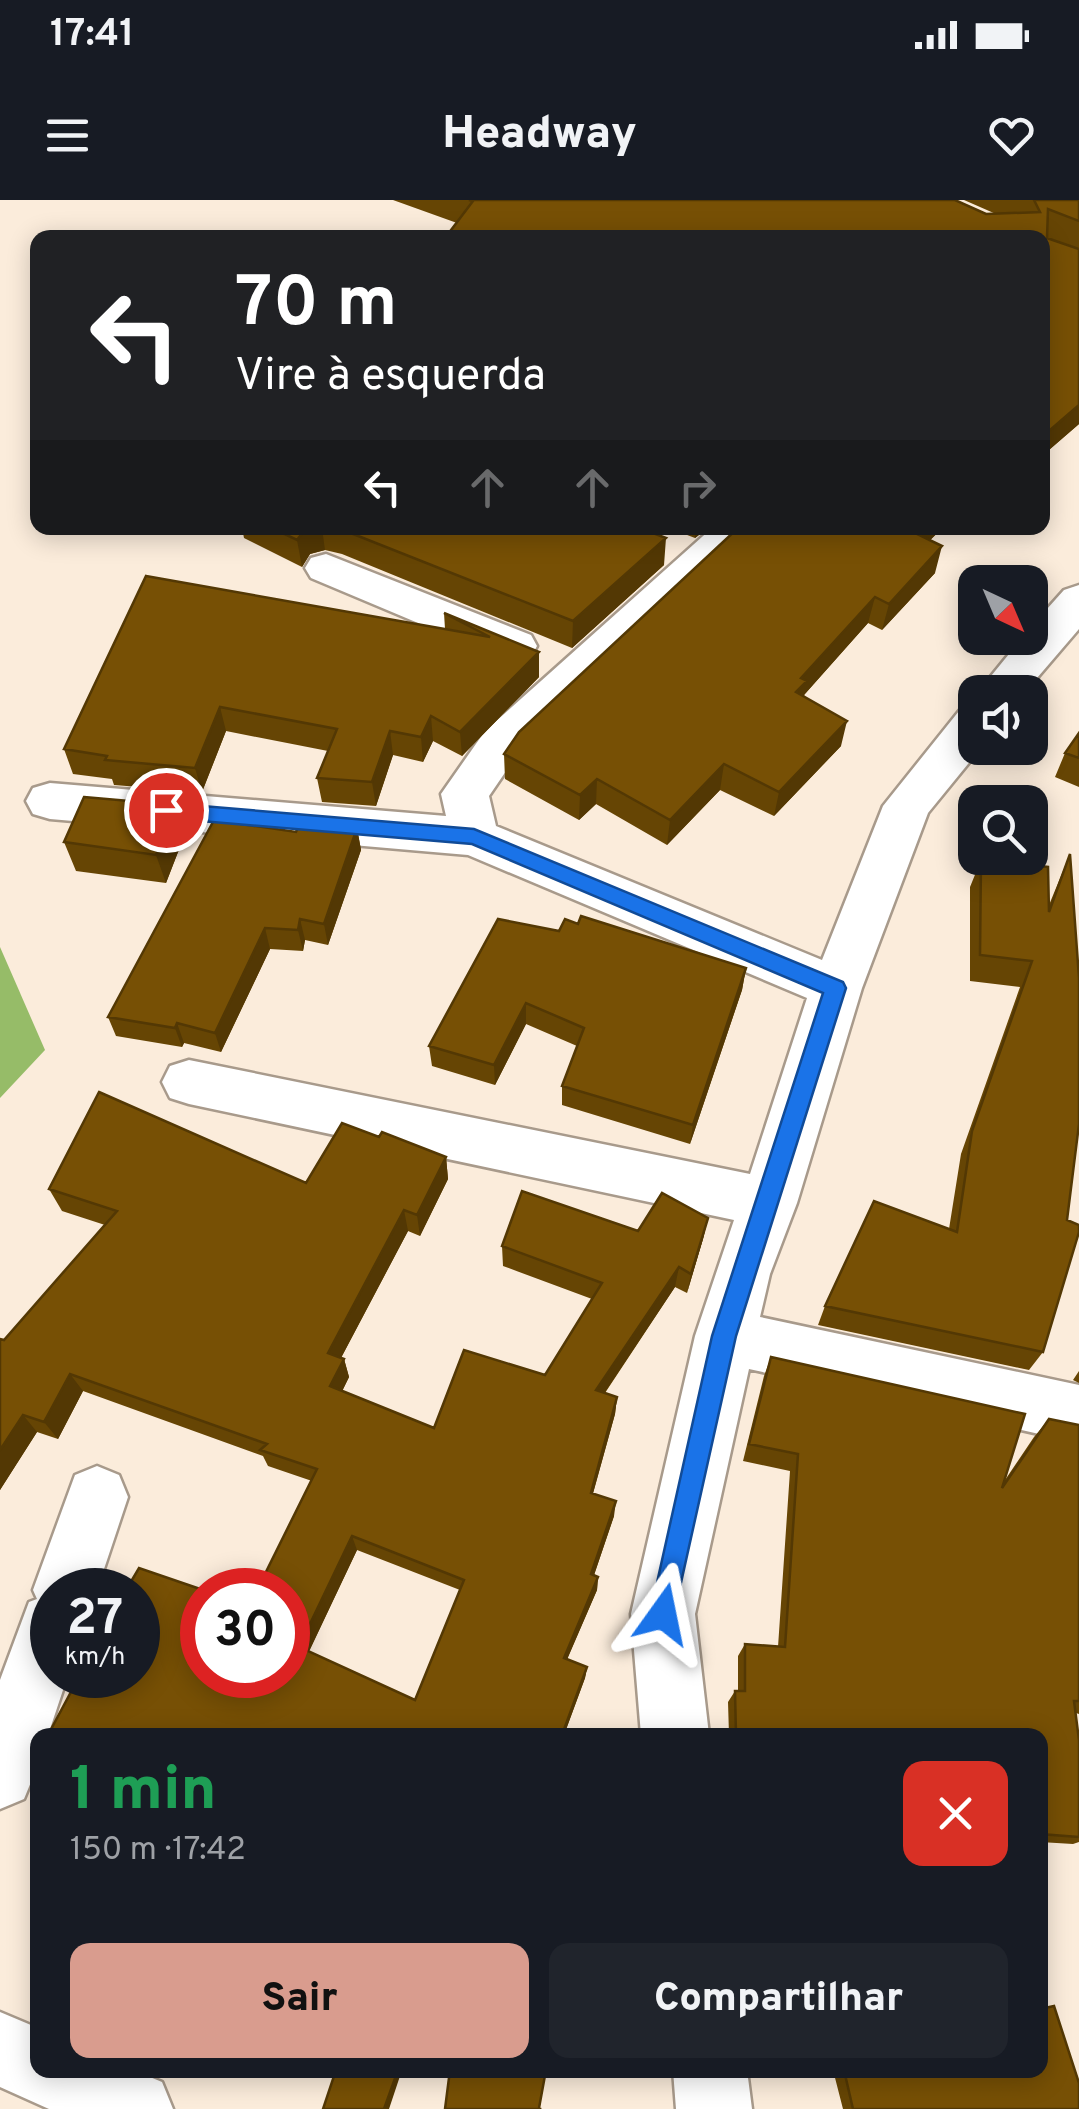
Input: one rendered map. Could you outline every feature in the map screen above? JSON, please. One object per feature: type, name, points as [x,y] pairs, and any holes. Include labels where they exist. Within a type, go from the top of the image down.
[{"type":"street","points":[[474,837],[465,794],[501,742],[729,535]]},
{"type":"street","points":[[655,540],[700,560]]},
{"type":"street","points":[[326,568],[578,672]]},
{"type":"street","points":[[1015,675],[1079,600]]},
{"type":"street","points":[[674,1728],[663,1614],[741,1274],[769,1203],[836,988],[907,806],[958,744]]},
{"type":"street","points":[[50,801],[474,837],[836,988]]},
{"type":"street","points":[[189,1082],[769,1203]]},
{"type":"street","points":[[724,1336],[1079,1414]]},
{"type":"street","points":[[73,1568],[97,1497]]},
{"type":"street","points":[[0,1775],[30,1688]]},
{"type":"street","points":[[0,2049],[30,2062]]},
{"type":"street","points":[[66,2078],[134,2109]]},
{"type":"street","points":[[711,2078],[714,2109]]},
{"type":"green space","points":[[0,947],[45,1050],[0,1098]]},
{"type":"building","points":[[469,200],[955,200],[986,214],[1040,212],[1034,200],[1079,200],[1079,221],[1048,209],[1047,230],[451,230],[473,201]]},
{"type":"building","points":[[1050,239],[1079,249],[1079,405],[1050,430]]},
{"type":"building","points":[[356,535],[666,538],[573,621]]},
{"type":"building","points":[[730,535],[919,535],[942,546],[889,604],[875,597],[801,678],[807,681],[796,692],[847,721],[779,792],[724,764],[670,820],[597,779],[580,795],[504,754],[519,732]]},
{"type":"building","points":[[146,576],[490,637],[444,613],[539,652],[460,732],[431,716],[421,737],[390,731],[372,782],[317,778],[337,729],[220,707],[195,768],[105,760],[107,756],[64,749]]},
{"type":"building","points":[[1079,733],[1079,758],[1065,753]]},
{"type":"building","points":[[84,797],[176,805],[156,855],[64,842]]},
{"type":"building","points":[[214,820],[296,832],[300,823],[357,828],[324,924],[300,919],[298,930],[265,928],[215,1033],[177,1023],[175,1028],[108,1017]]},
{"type":"building","points":[[1070,854],[1079,978],[1079,1124],[1067,1220],[1079,1225],[1079,1232],[1043,1352],[825,1306],[874,1201],[957,1232],[972,1131],[1032,961],[980,955],[981,875],[1048,875],[1048,867],[1049,912]]},
{"type":"building","points":[[581,916],[746,968],[693,1125],[562,1086],[584,1028],[526,1003],[494,1065],[429,1046],[498,919],[559,931],[565,919],[578,924]]},
{"type":"building","points":[[99,1092],[306,1183],[342,1123],[379,1137],[382,1132],[446,1157],[417,1215],[404,1210],[328,1353],[344,1359],[330,1386],[434,1428],[464,1350],[545,1375],[602,1283],[502,1246],[522,1191],[638,1231],[662,1193],[708,1218],[691,1274],[679,1267],[596,1390],[617,1397],[591,1493],[616,1501],[591,1574],[598,1577],[564,1658],[587,1667],[565,1728],[52,1728],[68,1698],[160,1698],[160,1575],[180,1582],[180,1698],[310,1698],[310,1652],[415,1700],[464,1580],[352,1536],[310,1624],[310,1568],[268,1568],[317,1469],[260,1450],[267,1444],[70,1374],[44,1422],[23,1415],[0,1450],[0,1339],[4,1340],[117,1211],[49,1189]]},
{"type":"building","points":[[771,1357],[1025,1414],[1002,1488],[1049,1419],[1079,1425],[1079,1701],[1074,1701],[1079,1740],[1079,1837],[1048,1835],[1048,1728],[736,1728],[735,1691],[745,1691],[745,1644],[785,1647],[798,1454],[749,1444]]},
{"type":"building","points":[[1054,2006],[1079,2083],[1079,2109],[853,2109],[846,2078],[1048,2078],[1048,2007]]},
{"type":"building","points":[[333,2078],[395,2078],[384,2109],[323,2109]]},
{"type":"building","points":[[449,2078],[545,2078],[541,2109],[445,2109]]},
{"type":"route","points":[[166,810],[474,837],[516,858],[836,988],[769,1203],[741,1274],[663,1614]]}]
